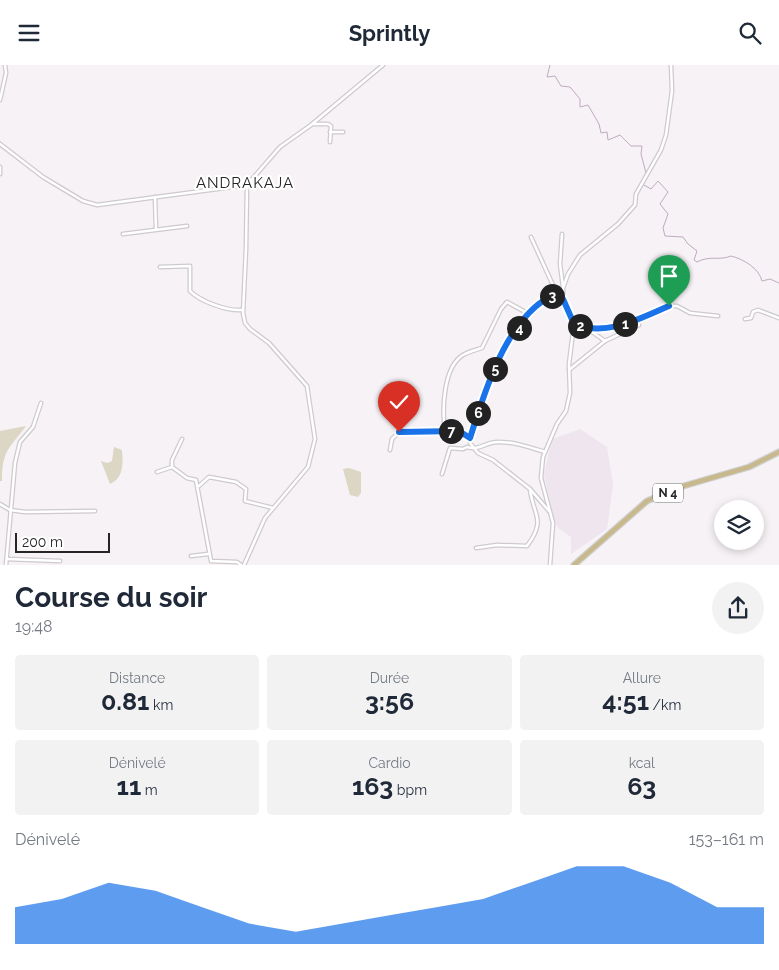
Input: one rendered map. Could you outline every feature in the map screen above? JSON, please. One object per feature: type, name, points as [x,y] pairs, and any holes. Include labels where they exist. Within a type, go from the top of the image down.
[{"type":"main road","name":"N 4","points":[[574,565],[647,501],[680,487],[749,467],[779,452]]},
{"type":"street","points":[[0,100],[6,73],[5,65]]},
{"type":"street","points":[[172,467],[188,478],[196,480],[211,561],[237,562],[243,565],[256,537],[273,508],[308,467],[315,439],[307,386],[269,343],[245,323],[242,310],[246,249],[247,185],[280,147],[311,125],[383,65]]},
{"type":"street","points":[[563,288],[568,273],[580,255],[618,224],[635,205],[636,194],[661,150],[666,135],[672,91],[671,65]]},
{"type":"street","points":[[311,125],[328,123],[331,126],[330,142]]},
{"type":"street","points":[[330,131],[343,132]]},
{"type":"street","points":[[0,144],[42,177],[82,201],[97,205],[247,185]]},
{"type":"street","points":[[0,167],[0,175]]},
{"type":"street","points":[[155,197],[156,229]]},
{"type":"street","points":[[123,234],[187,226]]},
{"type":"street","points":[[562,234],[560,264],[563,299]]},
{"type":"street","points":[[532,237],[557,293],[563,299],[574,324],[569,370],[571,380],[568,405],[557,424],[545,452],[542,478],[553,523],[550,565]]},
{"type":"street","points":[[160,267],[190,266],[190,291],[194,295],[214,304],[242,310]]},
{"type":"street","points":[[550,512],[530,489],[476,450],[470,443],[470,438],[492,374],[508,343],[529,314],[543,300],[557,293]]},
{"type":"street","points":[[445,430],[444,407],[448,377],[462,355],[482,348],[501,309],[507,302],[529,314]]},
{"type":"street","points":[[587,329],[616,328],[669,306],[677,306],[690,313],[718,316]]},
{"type":"street","points":[[745,319],[751,318],[753,312],[758,311],[779,318]]},
{"type":"street","points":[[574,324],[587,329],[605,341]]},
{"type":"street","points":[[569,370],[605,341],[639,325]]},
{"type":"street","points":[[6,565],[15,463],[20,442],[33,427],[41,403]]},
{"type":"street","points":[[390,450],[392,439],[399,432],[445,430],[464,433],[470,438]]},
{"type":"street","points":[[172,467],[172,460],[182,439]]},
{"type":"street","points":[[442,474],[450,448],[463,449],[467,447],[476,450],[496,442],[522,445],[545,452]]},
{"type":"street","points":[[157,472],[172,467]]},
{"type":"street","points":[[198,486],[208,477],[236,482],[246,489],[245,501],[273,508]]},
{"type":"street","points":[[476,548],[497,545],[527,546],[537,533],[538,515],[531,498],[530,489]]},
{"type":"street","points":[[0,504],[10,511],[95,511]]},
{"type":"street","points":[[191,556],[208,553]]},
{"type":"street","points":[[6,559],[60,561]]},
{"type":"shaded area","points":[[26,426],[5,456],[2,481],[0,481],[0,431]]},
{"type":"shaded area","points":[[580,429],[607,447],[613,484],[607,529],[571,554],[571,537],[558,528],[554,519],[544,475],[552,439]]},
{"type":"shaded area","points":[[114,447],[122,450],[122,470],[118,478],[110,484],[101,461],[107,463],[112,461]]},
{"type":"shaded area","points":[[349,468],[361,472],[361,493],[358,497],[350,495],[343,469]]},
{"type":"waterway","points":[[550,65],[547,77],[555,76],[561,86],[570,87],[580,99],[580,107],[588,105],[599,124],[601,133],[607,132],[608,140],[620,135],[631,146],[642,146],[641,154],[646,173]]},
{"type":"waterway","points":[[642,184],[651,189],[658,181],[668,192],[660,204],[668,214],[663,228],[665,236],[683,237],[697,251],[694,260],[697,262],[731,256],[740,259],[754,268],[762,281],[770,279],[779,283]]},
{"type":"district","name":"ANDRAKAJA","points":[[245,183]]},
{"type":"route","points":[[399,432],[405,430],[459,431],[470,438],[487,386],[508,343],[529,314],[543,300],[550,296],[557,293],[563,299],[574,324],[587,329],[616,328],[669,306]]}]
